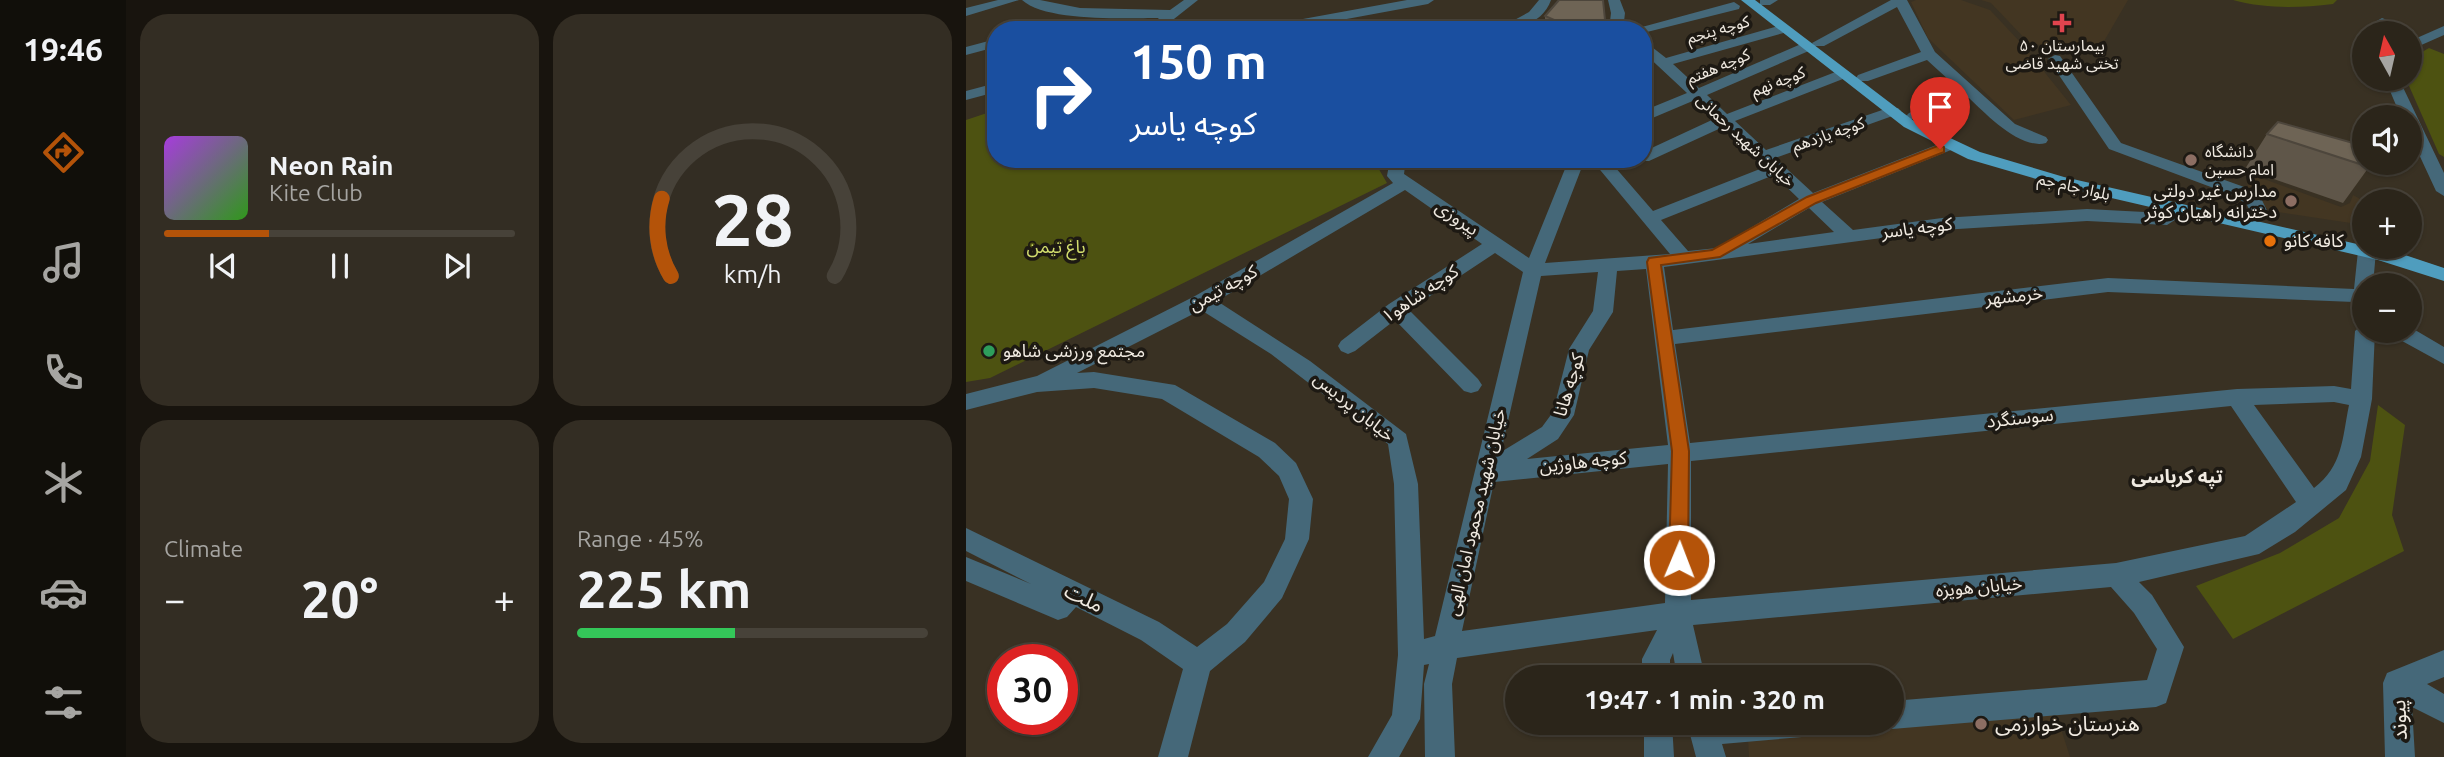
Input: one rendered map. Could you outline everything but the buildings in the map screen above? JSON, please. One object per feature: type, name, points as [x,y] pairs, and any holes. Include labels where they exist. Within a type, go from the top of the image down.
[{"type":"main road","name":"بلوار جام جم","points":[[1766,1],[1843,74],[1893,111],[1929,136],[1987,162],[2180,211],[2352,242]]},
{"type":"main road","name":"بلوار جام جم","points":[[1740,3],[1813,45],[1914,116],[1959,141],[2024,164],[2260,215],[2352,241]]},
{"type":"main road","points":[[2422,255],[2444,263]]},
{"type":"main road","name":"بلوار جام جم","points":[[2402,259],[2444,275]]},
{"type":"street","points":[[966,12],[1013,0]]},
{"type":"street","points":[[1028,0],[1040,6],[1075,10],[1174,14]]},
{"type":"street","points":[[1164,21],[1192,0]]},
{"type":"street","points":[[1313,21],[1428,0]]},
{"type":"street","points":[[1522,21],[1538,13],[1545,0]]},
{"type":"street","points":[[1900,0],[1929,54],[2010,127],[2040,140]]},
{"type":"street","name":"کوچه هفتم","points":[[1652,113],[1813,45],[1900,0]]},
{"type":"street","points":[[1617,1],[1619,21]]},
{"type":"street","points":[[1652,26],[1740,3]]},
{"type":"street","name":"کوچه پنجم","points":[[1663,63],[1782,29]]},
{"type":"street","points":[[2422,36],[2444,30]]},
{"type":"street","points":[[2422,41],[2444,49]]},
{"type":"street","points":[[966,51],[987,45]]},
{"type":"street","name":"خیابان شهید رحمانی","points":[[1652,53],[1849,236]]},
{"type":"street","points":[[1863,78],[1929,54]]},
{"type":"street","points":[[2055,59],[2115,146],[2241,192],[2255,202],[2260,215]]},
{"type":"street","name":"کوچه نهم","points":[[1652,154],[1725,120],[1843,74]]},
{"type":"street","points":[[966,96],[987,90]]},
{"type":"street","points":[[1914,116],[1972,92]]},
{"type":"street","name":"کوچه یازدهم","points":[[1650,218],[1770,162],[1893,111]]},
{"type":"street","points":[[2422,140],[2437,165],[2444,191]]},
{"type":"street","points":[[1715,254],[1811,200],[1950,145]]},
{"type":"street","points":[[1396,168],[1395,176],[1405,183]]},
{"type":"street","name":"خیابان شهید محمود امان الهی","points":[[1440,757],[1438,684],[1444,647],[1533,270],[1573,168]]},
{"type":"street","points":[[1607,168],[1684,258]]},
{"type":"street","name":"کوچه نهم","points":[[1611,173],[1622,168]]},
{"type":"street","name":"پیروزی","points":[[1405,183],[1533,270]]},
{"type":"street","name":"کوچه تیمن","points":[[1037,384],[1202,301],[1405,183]]},
{"type":"street","name":"کوچه یاسر","points":[[1533,270],[1654,262],[1942,224],[2087,215],[2167,219],[2180,211]]},
{"type":"street","name":"کوچه شاهو۱","points":[[1348,346],[1396,309],[1494,244]]},
{"type":"street","points":[[1654,262],[1681,451],[1678,614],[1689,665]]},
{"type":"street","name":"کوچه هانا","points":[[1485,473],[1550,433],[1563,415],[1579,349],[1602,312],[1608,264]]},
{"type":"street","name":"خرمشهر","points":[[1666,338],[2108,285],[2352,311]]},
{"type":"street","name":"خیابان پردیس","points":[[1202,301],[1241,323],[1313,373],[1398,440],[1406,484],[1411,655],[1406,719],[1383,757]]},
{"type":"street","points":[[1396,309],[1471,385]]},
{"type":"street","name":"خیابان هویزه","points":[[1411,655],[1444,647],[1678,614],[2116,575],[2250,546],[2286,524],[2338,483],[2350,457],[2361,399],[2364,343]]},
{"type":"street","points":[[2421,343],[2444,356]]},
{"type":"street","points":[[966,402],[1037,384],[1094,380],[1167,391],[1267,450],[1288,470],[1301,499],[1297,539],[1273,590],[1236,633],[1198,663],[1173,757]]},
{"type":"street","name":"سوسنگرد","points":[[1681,451],[2237,397],[2334,394],[2361,399]]},
{"type":"street","points":[[2237,397],[2312,505]]},
{"type":"street","name":"کوچه هاوژین","points":[[1485,473],[1681,451]]},
{"type":"street","name":"ملت","points":[[966,539],[1150,631],[1198,663]]},
{"type":"street","points":[[966,569],[1058,608],[1073,592]]},
{"type":"street","points":[[1904,714],[2156,693],[2171,647],[2143,604],[2116,575]]},
{"type":"street","points":[[1656,665],[1656,659],[1678,614]]},
{"type":"street","points":[[2397,683],[2444,663]]},
{"type":"street","points":[[2397,683],[2444,709]]},
{"type":"street","name":"پیوند","points":[[2397,683],[2400,757]]},
{"type":"street","points":[[1658,735],[1659,757]]},
{"type":"shaded area","points":[[1961,0],[1990,10],[2021,43],[2071,105],[2014,120],[1928,38],[1911,2]]},
{"type":"shaded area","name":"بیمارستان ۵۰ تختی شهید قاضی","points":[[1981,0],[2128,0],[2096,55],[2029,43],[1991,3]]},
{"type":"shaded area","name":"مدارس غیر دولتی دخترانه راهیان کوثر","points":[[2247,173],[2341,207],[2350,203],[2352,198],[2352,223],[2271,211],[2248,195]]},
{"type":"shaded area","name":"هنرستان خوارزمی","points":[[2055,710],[2070,757],[1749,757],[1748,738],[1781,735],[1904,735],[1904,724]]},
{"type":"green space","points":[[2233,0],[2337,0],[2333,4],[2283,7]]},
{"type":"green space","points":[[2429,48],[2444,54],[2444,157],[2439,154],[2422,115],[2422,105],[2417,105],[2411,91],[2422,91],[2422,52]]},
{"type":"green space","name":"باغ تیمن","points":[[987,113],[987,168],[1378,168],[1387,183],[990,378],[966,382],[966,120]]},
{"type":"green space","points":[[2378,405],[2405,425],[2392,515],[2404,551],[2233,639],[2196,586],[2280,553],[2339,518],[2370,461]]},
{"type":"place","name":"بیمارستان ۵۰ تختی شهید قاضی","points":[[2062,23]]},
{"type":"place","name":"دانشگاه امام حسین","points":[[2191,160]]},
{"type":"place","name":"مدارس غیر دولتی دخترانه راهیان کوثر","points":[[2291,201]]},
{"type":"place","name":"کافه کانو","points":[[2270,241]]},
{"type":"place","name":"مجتمع ورزشی شاهو","points":[[989,351]]},
{"type":"place","name":"هنرستان خوارزمی","points":[[1981,724]]},
{"type":"district","name":"تپه کرباسی","points":[[2177,476]]},
{"type":"route","points":[[1679,560],[1681,451],[1654,262],[1715,254],[1811,200],[1940,149]]}]
